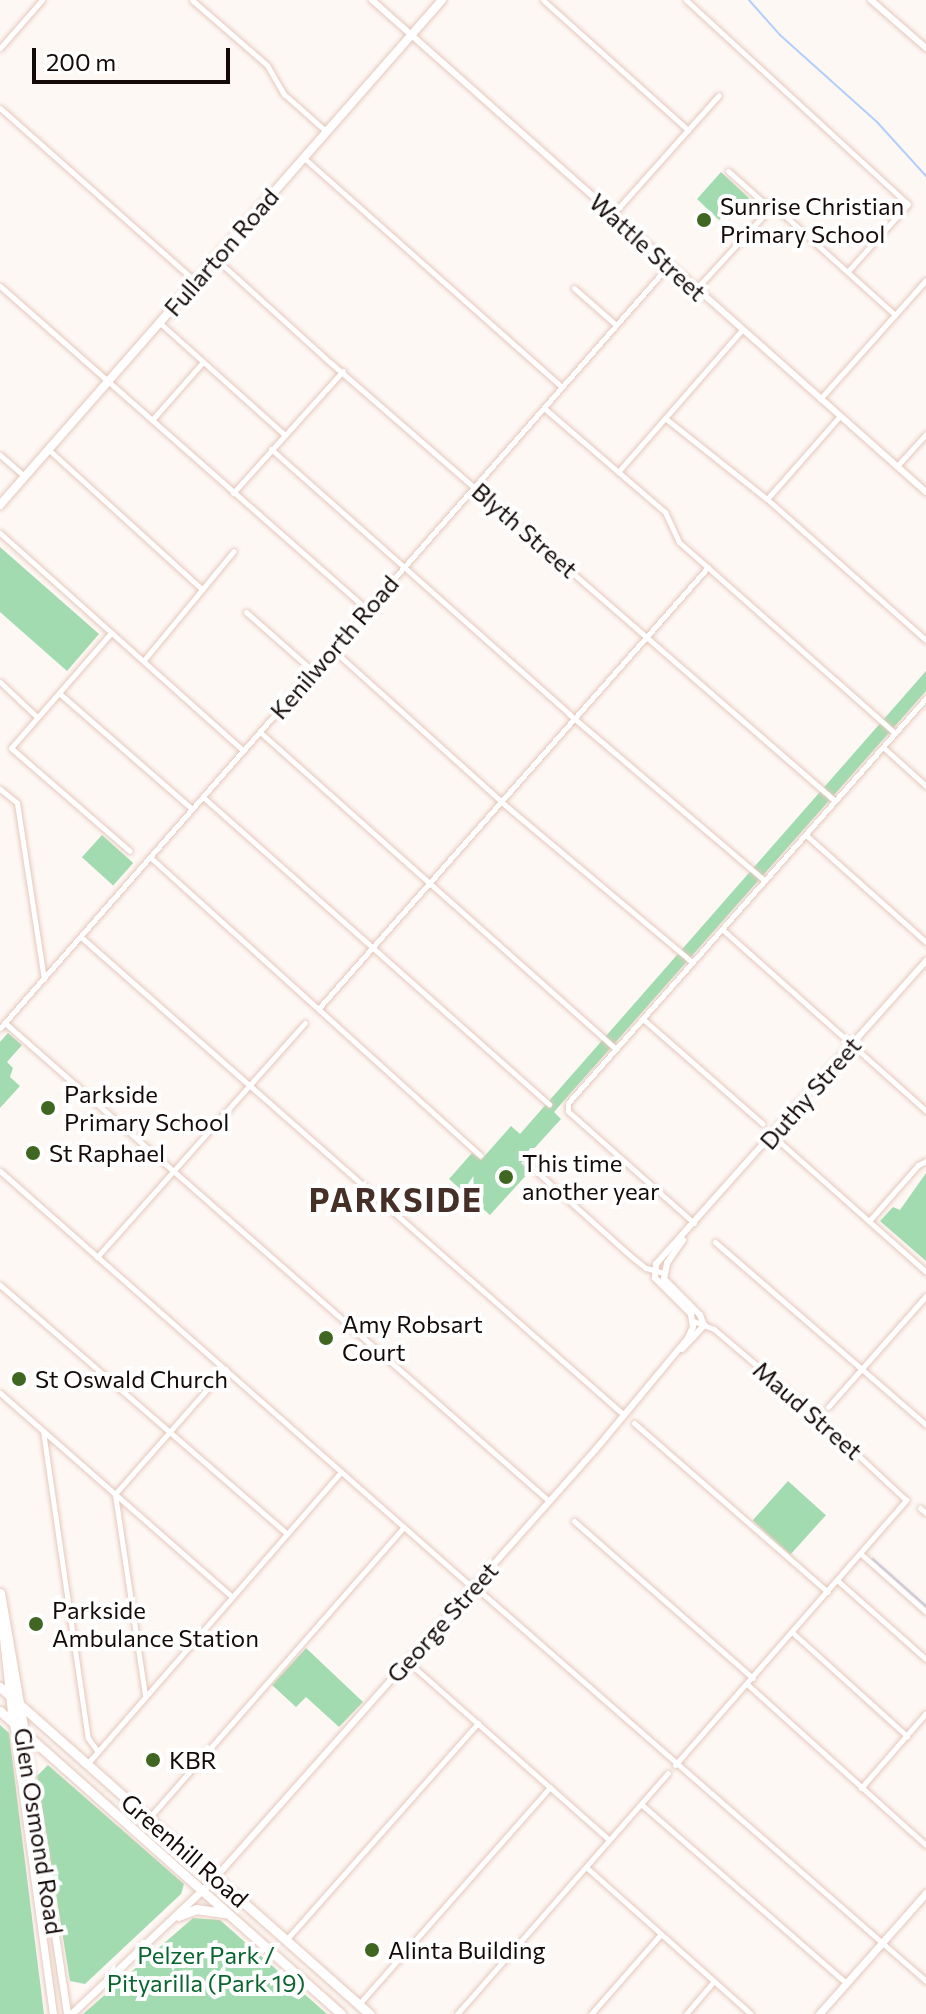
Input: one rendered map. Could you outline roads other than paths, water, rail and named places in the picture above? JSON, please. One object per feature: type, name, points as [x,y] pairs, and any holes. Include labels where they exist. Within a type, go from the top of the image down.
[{"type":"highway","name":"Glen Osmond Road","points":[[1,1597],[0,1624],[13,1722]]},
{"type":"highway","name":"Glen Osmond Road","points":[[1,1597],[24,1732]]},
{"type":"highway","points":[[0,1673],[6,1658]]},
{"type":"highway","name":"Greenhill Road","points":[[0,1687],[370,2014]]},
{"type":"highway","name":"Greenhill Road","points":[[0,1711],[341,2014]]},
{"type":"highway","points":[[137,1833],[149,1819]]},
{"type":"highway","points":[[178,1916],[196,1909],[229,1914]]},
{"type":"highway","points":[[247,1930],[250,1919],[257,1913]]},
{"type":"main road","name":"Fullarton Road","points":[[0,505],[442,0]]},
{"type":"main road","name":"Glen Osmond Road","points":[[13,1722],[53,2014]]},
{"type":"main road","name":"Glen Osmond Road","points":[[24,1732],[69,2014]]},
{"type":"main road","points":[[69,2014],[178,1916],[216,1877]]},
{"type":"main road","points":[[819,2014],[926,1893]]},
{"type":"street","points":[[0,48],[42,0]]},
{"type":"street","points":[[192,0],[267,65],[284,94],[327,132]]},
{"type":"street","name":"Wattle Street","points":[[372,0],[926,492]]},
{"type":"street","points":[[543,0],[688,130]]},
{"type":"street","points":[[686,0],[908,204],[848,271]]},
{"type":"street","points":[[871,0],[926,48]]},
{"type":"street","points":[[612,215],[719,95]]},
{"type":"street","points":[[0,109],[195,282]]},
{"type":"street","points":[[304,158],[562,387]]},
{"type":"street","points":[[728,171],[762,201],[773,205],[895,315]]},
{"type":"street","points":[[696,289],[773,205]]},
{"type":"street","name":"Blyth Street","points":[[216,259],[835,801]]},
{"type":"street","name":"Kenilworth Road","points":[[0,1028],[669,265]]},
{"type":"street","points":[[820,399],[926,280]]},
{"type":"street","points":[[0,286],[366,609]]},
{"type":"street","points":[[574,288],[616,325]]},
{"type":"street","points":[[160,323],[285,435]]},
{"type":"street","points":[[618,472],[742,330]]},
{"type":"street","points":[[152,420],[203,362]]},
{"type":"street","points":[[233,493],[343,371]]},
{"type":"street","points":[[544,408],[665,512],[679,542],[895,733]]},
{"type":"street","points":[[767,499],[840,416]]},
{"type":"street","points":[[665,418],[767,499],[926,640]]},
{"type":"street","points":[[897,466],[926,434]]},
{"type":"street","points":[[271,449],[765,881]]},
{"type":"street","points":[[48,450],[202,589]]},
{"type":"street","points":[[0,455],[25,477]]},
{"type":"street","points":[[0,533],[243,750]]},
{"type":"street","points":[[144,660],[234,551]]},
{"type":"street","points":[[319,1008],[708,567]]},
{"type":"street","points":[[246,612],[313,671]]},
{"type":"street","points":[[111,633],[11,748],[130,851]]},
{"type":"street","points":[[332,649],[502,802],[692,962]]},
{"type":"street","points":[[0,682],[38,717]]},
{"type":"street","points":[[59,693],[192,809]]},
{"type":"street","points":[[695,1224],[568,1111],[568,1103],[926,698]]},
{"type":"street","points":[[260,732],[615,1048]]},
{"type":"street","points":[[883,747],[926,786]]},
{"type":"street","points":[[0,789],[17,803],[44,979]]},
{"type":"street","points":[[203,797],[549,1104]]},
{"type":"street","points":[[806,835],[926,942]]},
{"type":"street","points":[[150,857],[480,1155]]},
{"type":"street","points":[[722,929],[852,1045]]},
{"type":"street","points":[[81,937],[624,1415]]},
{"type":"street","name":"Duthy Street","points":[[653,1270],[926,961]]},
{"type":"street","points":[[643,1019],[763,1124]]},
{"type":"street","points":[[5,1023],[549,1501]]},
{"type":"street","points":[[97,1257],[305,1023]]},
{"type":"street","points":[[859,1051],[926,1111]]},
{"type":"street","points":[[773,1136],[926,1272]]},
{"type":"street","points":[[869,1221],[918,1165],[926,1161]]},
{"type":"street","name":"Maud Street","points":[[527,1163],[633,1258],[664,1273],[668,1286],[700,1315],[704,1325]]},
{"type":"street","points":[[0,1171],[473,1588]]},
{"type":"street","name":"Duthy Street","points":[[664,1273],[667,1263],[695,1224]]},
{"type":"street","points":[[715,1242],[926,1425]]},
{"type":"street","name":"Maud Street","points":[[653,1270],[660,1285],[687,1309],[693,1321],[704,1325],[815,1415],[906,1500],[861,1554]]},
{"type":"street","points":[[0,1285],[287,1534]]},
{"type":"street","points":[[828,1407],[926,1296]]},
{"type":"street","name":"George Street","points":[[216,1877],[624,1415],[690,1334],[693,1321]]},
{"type":"street","name":"George Street","points":[[666,1365],[704,1325]]},
{"type":"street","points":[[115,1494],[225,1369]]},
{"type":"street","points":[[0,1393],[232,1597]]},
{"type":"street","points":[[634,1423],[828,1592]]},
{"type":"street","points":[[43,1431],[88,1738],[98,1752]]},
{"type":"street","points":[[87,1764],[341,1472]]},
{"type":"street","points":[[115,1494],[146,1696]]},
{"type":"street","points":[[920,1508],[926,1513]]},
{"type":"street","points":[[574,1521],[753,1678]]},
{"type":"street","points":[[149,1819],[404,1527]]},
{"type":"street","points":[[675,1765],[861,1554],[926,1612]]},
{"type":"street","points":[[838,1581],[926,1659]]},
{"type":"street","points":[[482,1593],[675,1765],[926,1981]]},
{"type":"street","points":[[793,1633],[907,1736]]},
{"type":"street","points":[[407,1661],[609,1840]]},
{"type":"street","points":[[747,1684],[926,1845]]},
{"type":"street","points":[[861,1788],[926,1713]]},
{"type":"street","points":[[286,1940],[478,1723]]},
{"type":"street","points":[[457,2014],[668,1773]]},
{"type":"street","points":[[359,2004],[550,1787]]},
{"type":"street","points":[[641,1804],[846,1983]]},
{"type":"street","points":[[586,1867],[751,2014]]},
{"type":"street","points":[[591,2014],[661,1934]]},
{"type":"street","points":[[686,2014],[714,1981]]},
{"type":"waterway","points":[[749,0],[780,35],[877,122],[926,176]]},
{"type":"waterway","points":[[873,1559],[926,1606]]},
{"type":"place","name":"Sunrise Christian Primary School","points":[[704,220]]},
{"type":"place","name":"Parkside Primary School","points":[[48,1108]]},
{"type":"place","name":"St Raphael","points":[[33,1153]]},
{"type":"place","name":"This time another year","points":[[506,1177]]},
{"type":"place","name":"Amy Robsart Court","points":[[326,1338]]},
{"type":"place","name":"St Oswald Church","points":[[19,1379]]},
{"type":"place","name":"Parkside Ambulance Station","points":[[36,1624]]},
{"type":"place","name":"KBR","points":[[153,1760]]},
{"type":"place","name":"Alinta Building","points":[[372,1950]]},
{"type":"district","name":"PARKSIDE","points":[[396,1199]]},
{"type":"park label","name":"Pelzer Park / Pityarilla (Park 19)","points":[[206,1969]]}]
